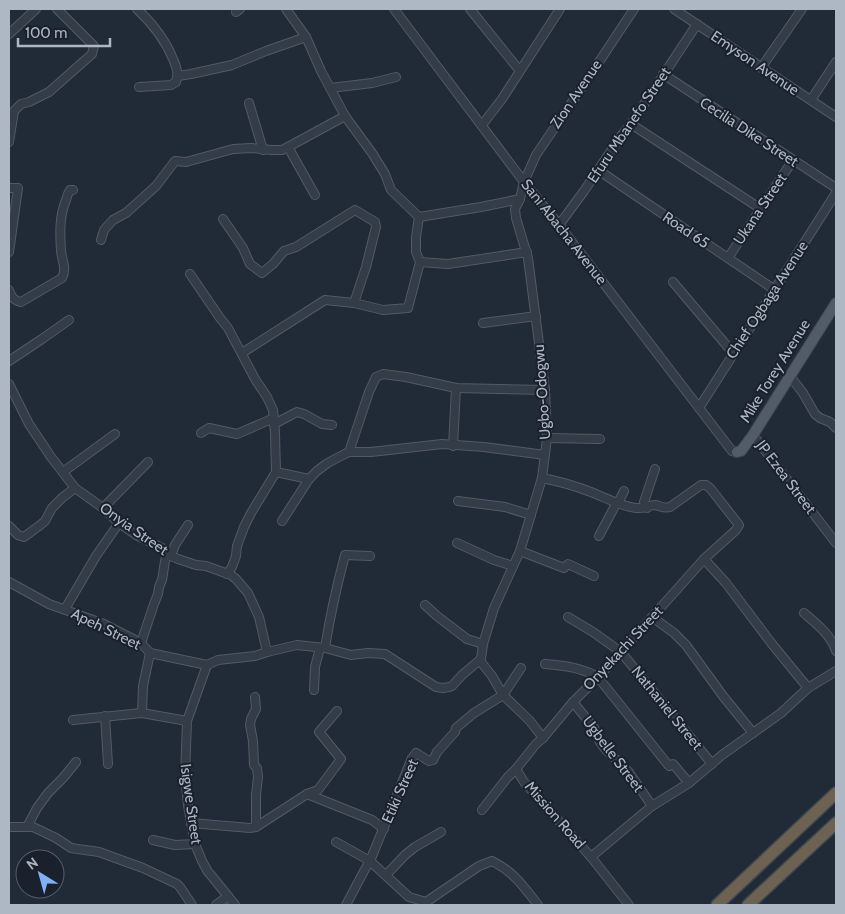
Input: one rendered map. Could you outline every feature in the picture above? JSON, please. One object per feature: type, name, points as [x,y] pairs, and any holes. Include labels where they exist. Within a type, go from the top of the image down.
[{"type":"highway","points":[[717,905],[836,793]]},
{"type":"highway","points":[[748,905],[836,823]]},
{"type":"main road","name":"Mike Torey Avenue","points":[[737,452],[741,451],[753,434],[835,309]]},
{"type":"street","points":[[9,34],[36,9]]},
{"type":"street","points":[[9,142],[12,110],[48,92],[92,54],[94,46],[57,9]]},
{"type":"street","points":[[137,9],[154,26],[164,40],[174,61],[178,76],[176,82],[171,85],[139,88]]},
{"type":"street","points":[[286,9],[306,37],[345,116],[372,153],[385,174],[391,190],[419,217]]},
{"type":"street","name":"Sani Abacha Avenue","points":[[394,9],[524,182],[732,451],[737,452]]},
{"type":"street","points":[[470,9],[520,71]]},
{"type":"street","points":[[482,125],[502,99],[560,9]]},
{"type":"street","name":"Zion Avenue","points":[[524,182],[536,154],[634,9]]},
{"type":"street","name":"Emyson Avenue","points":[[674,9],[836,117]]},
{"type":"street","points":[[761,68],[802,9]]},
{"type":"street","name":"Efuru Mbanefo Street","points":[[559,225],[631,124],[697,24]]},
{"type":"street","points":[[178,76],[232,65],[306,37]]},
{"type":"street","points":[[811,100],[836,62]]},
{"type":"street","name":"Cecilia Dike Street","points":[[663,74],[836,188]]},
{"type":"street","points":[[330,88],[396,77]]},
{"type":"street","points":[[249,103],[264,150]]},
{"type":"street","points":[[101,240],[104,230],[113,220],[126,213],[156,186],[175,161],[186,162],[234,149],[282,150],[345,116]]},
{"type":"street","points":[[631,124],[761,209]]},
{"type":"street","points":[[288,147],[315,195]]},
{"type":"street","name":"Ukana Street","points":[[728,258],[793,160]]},
{"type":"street","name":"Road 65","points":[[598,170],[774,290]]},
{"type":"street","name":"Ugbo-Odogwu","points":[[481,657],[494,608],[520,551],[542,478],[547,438],[545,390],[527,252],[515,213],[524,182]]},
{"type":"street","points":[[9,188],[18,188],[9,252]]},
{"type":"street","points":[[9,290],[13,299],[22,302],[62,278],[65,271],[61,253],[60,223],[68,192],[73,190]]},
{"type":"street","name":"Chief Ogbaga Avenue","points":[[699,408],[836,193]]},
{"type":"street","points":[[419,217],[520,199]]},
{"type":"street","points":[[223,219],[243,248],[250,264],[262,273],[284,251],[296,247],[355,210],[375,222],[376,227],[366,266],[354,302]]},
{"type":"street","points":[[242,353],[325,300],[354,302],[383,310],[408,308],[420,262],[416,252],[419,217]]},
{"type":"street","points":[[420,262],[448,264],[527,252]]},
{"type":"street","points":[[190,274],[228,328],[254,379],[273,410],[276,472],[248,520],[237,546],[232,567],[227,574]]},
{"type":"street","points":[[673,282],[733,353]]},
{"type":"street","points":[[483,323],[536,316]]},
{"type":"street","points":[[9,361],[69,320]]},
{"type":"street","points":[[349,452],[376,376],[383,374],[406,376],[456,388],[545,390]]},
{"type":"street","points":[[790,376],[803,393],[815,414],[830,422],[836,428]]},
{"type":"street","name":"Onyia Street","points":[[9,384],[29,424],[75,488],[104,508],[118,523],[136,535],[196,565],[206,566],[231,575],[236,579],[252,600],[259,617],[267,652]]},
{"type":"street","points":[[453,446],[456,388]]},
{"type":"street","points":[[201,433],[209,428],[237,434],[297,412],[322,424],[332,425]]},
{"type":"street","points":[[63,472],[115,434]]},
{"type":"street","name":"JP Ezea Street","points":[[753,434],[836,543]]},
{"type":"street","points":[[547,438],[600,440]]},
{"type":"street","points":[[282,521],[309,479],[318,469],[349,452],[371,452],[442,444],[484,447],[545,456]]},
{"type":"street","points":[[104,508],[148,462]]},
{"type":"street","points":[[542,478],[585,490],[633,508],[642,509],[647,508],[644,502],[655,469]]},
{"type":"street","points":[[276,472],[309,479]]},
{"type":"street","name":"Onyekachi Street","points":[[542,738],[704,559],[739,525],[706,485],[701,485],[670,508],[666,509],[654,505],[647,508]]},
{"type":"street","points":[[9,526],[18,535],[24,537],[45,521],[52,508],[75,488]]},
{"type":"street","points":[[599,536],[624,491]]},
{"type":"street","points":[[458,501],[505,507],[530,515]]},
{"type":"street","points":[[65,609],[118,523]]},
{"type":"street","points":[[142,643],[162,580],[165,561],[188,524]]},
{"type":"street","points":[[457,543],[494,560],[513,566]]},
{"type":"street","points":[[520,551],[564,568],[568,564],[594,576]]},
{"type":"street","points":[[314,690],[315,667],[323,648],[345,555],[370,556]]},
{"type":"street","points":[[704,559],[726,583],[808,688]]},
{"type":"street","name":"Apeh Street","points":[[9,582],[40,599],[104,624],[142,643],[150,653],[208,665]]},
{"type":"street","points":[[425,605],[467,639],[483,644]]},
{"type":"street","points":[[804,613],[821,628],[834,645],[836,651]]},
{"type":"street","name":"Nathaniel Street","points":[[568,617],[621,652],[712,764]]},
{"type":"street","points":[[652,618],[674,633],[686,645],[723,696],[754,733]]},
{"type":"street","points":[[208,665],[218,660],[255,656],[297,645],[323,648],[351,655],[385,654],[436,687],[449,688],[481,657]]},
{"type":"street","points":[[142,713],[143,686],[150,653]]},
{"type":"street","points":[[481,657],[481,662],[503,695],[530,721],[542,738]]},
{"type":"street","points":[[545,664],[570,666],[597,676],[670,766],[673,764],[689,783]]},
{"type":"street","name":"Isigwe Street","points":[[208,665],[187,721],[185,776],[195,844],[208,872],[235,905]]},
{"type":"street","points":[[503,695],[521,668]]},
{"type":"street","points":[[591,857],[652,806],[689,783],[722,755],[781,713],[808,688],[836,671]]},
{"type":"street","name":"Etiki Street","points":[[346,905],[370,861],[412,758],[416,753],[429,760],[433,760],[437,752],[455,732],[456,728],[474,713],[503,695]]},
{"type":"street","points":[[255,697],[256,709],[250,725],[254,765],[257,768],[258,776],[256,827]]},
{"type":"street","name":"Ugbelle Street","points":[[573,702],[594,728],[606,750],[628,771],[652,806]]},
{"type":"street","points":[[191,824],[256,827],[307,794],[318,790],[341,759],[319,732],[337,710]]},
{"type":"street","points":[[73,720],[142,713],[187,721]]},
{"type":"street","points":[[105,716],[108,764]]},
{"type":"street","name":"Mission Road","points":[[542,738],[516,769],[524,782],[591,857],[628,905]]},
{"type":"street","points":[[27,827],[48,793],[76,762]]},
{"type":"street","points":[[482,810],[516,769]]},
{"type":"street","points":[[307,794],[372,820],[384,829]]},
{"type":"street","points":[[9,827],[33,827],[56,838],[70,848],[98,852],[167,878],[177,884],[192,905]]},
{"type":"street","points":[[386,876],[414,847],[440,832]]},
{"type":"street","points":[[153,840],[175,845],[195,844]]},
{"type":"street","points":[[336,842],[370,861],[409,897],[426,902],[479,866],[492,862],[500,865],[517,878],[538,905]]},
{"type":"street","points":[[216,905],[228,896]]}]
